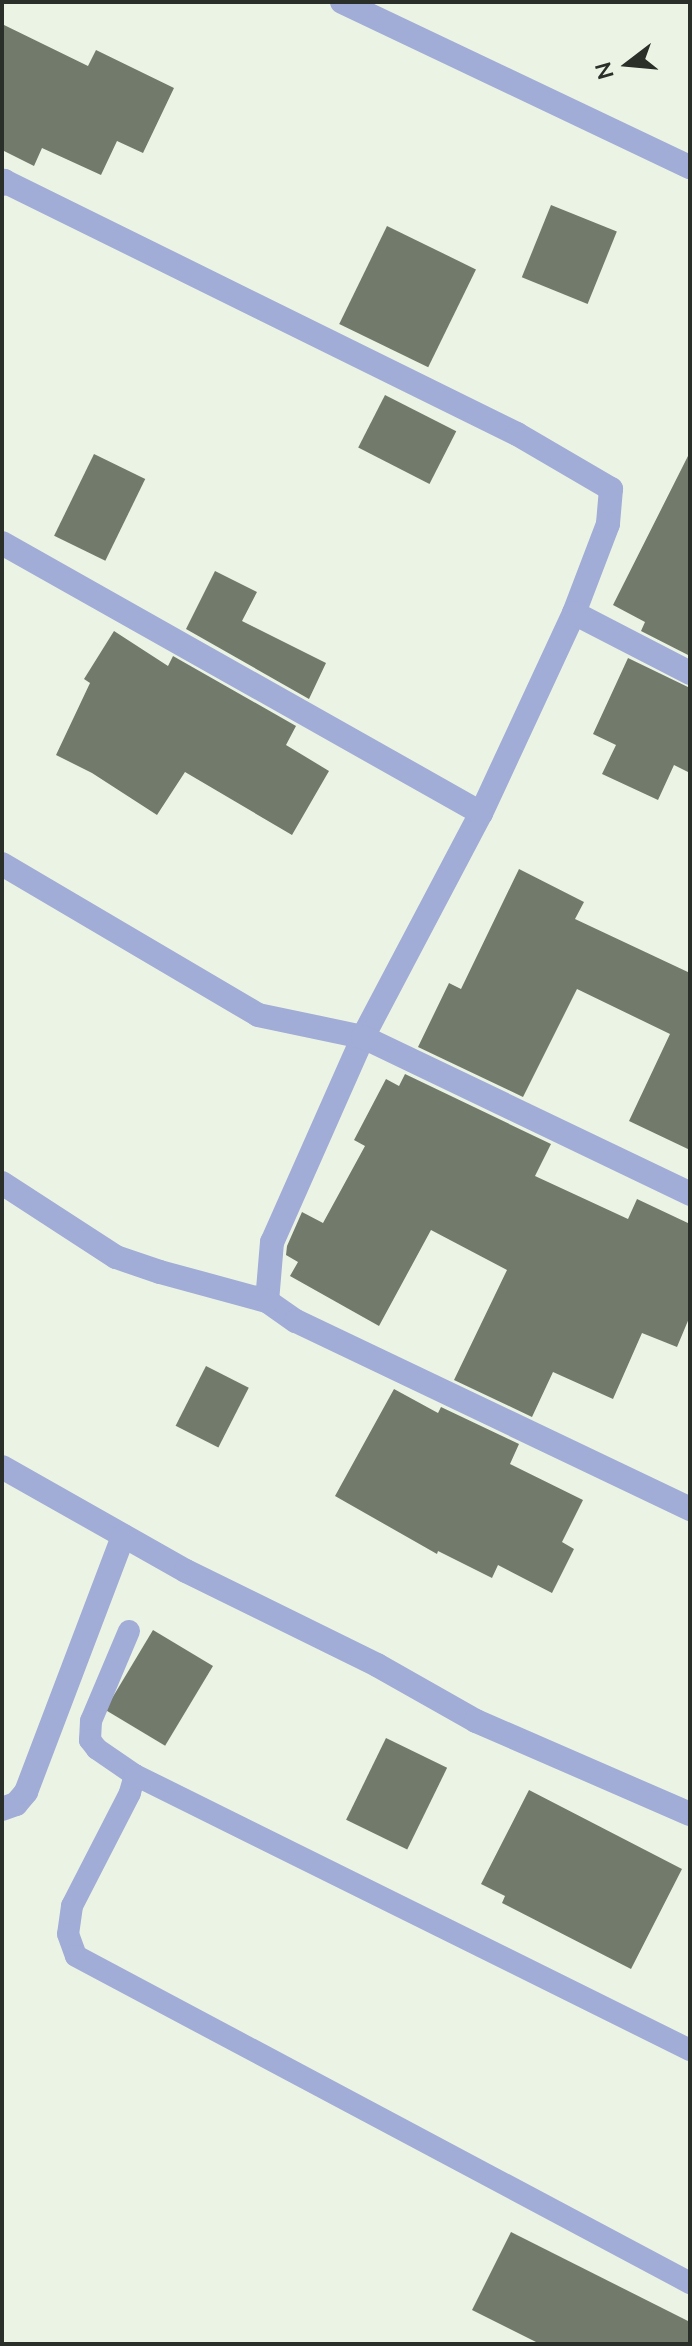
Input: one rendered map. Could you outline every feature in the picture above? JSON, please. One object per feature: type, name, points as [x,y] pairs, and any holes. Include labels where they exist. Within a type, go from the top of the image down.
[{"type":"street","points":[[342,2],[690,167]]},
{"type":"street","points":[[3,182],[517,434],[611,489],[608,524],[574,613],[481,813],[363,1037],[272,1242],[267,1301]]},
{"type":"street","points":[[2,543],[481,813]]},
{"type":"street","points":[[574,613],[690,673]]},
{"type":"street","points":[[2,864],[258,1015],[363,1037],[690,1194]]},
{"type":"street","points":[[2,1183],[116,1257],[267,1301],[296,1321],[690,1509]]},
{"type":"street","points":[[2,1467],[123,1536],[377,1665],[476,1721],[690,1814]]},
{"type":"street","points":[[2,1809],[16,1804],[26,1792],[123,1536]]},
{"type":"lane","points":[[129,1631],[91,1721],[90,1740],[97,1749],[135,1775],[690,2050]]},
{"type":"lane","points":[[135,1775],[130,1793],[72,1906],[68,1934],[76,1956],[690,2283]]},
{"type":"building","points":[[2,24],[88,66],[96,50],[174,88],[143,153],[117,141],[101,175],[42,148],[34,166],[2,150]]},
{"type":"building","points":[[551,205],[617,232],[588,304],[522,277]]},
{"type":"building","points":[[387,226],[476,269],[428,367],[339,324]]},
{"type":"building","points":[[385,395],[456,431],[429,484],[358,448]]},
{"type":"building","points":[[690,452],[690,656],[641,631],[645,622],[613,605]]},
{"type":"building","points":[[94,454],[145,479],[105,561],[54,536]]},
{"type":"building","points":[[215,571],[257,592],[242,621],[326,663],[309,699],[186,629]]},
{"type":"building","points":[[114,631],[168,666],[173,656],[296,726],[286,745],[329,771],[292,835],[185,772],[157,815],[92,773],[56,755],[90,683],[84,679]]},
{"type":"building","points":[[628,658],[690,688],[690,773],[674,765],[658,800],[602,774],[616,745],[593,734]]},
{"type":"building","points":[[519,869],[584,902],[575,919],[690,973],[690,1150],[629,1121],[670,1034],[577,989],[523,1097],[418,1047],[449,983],[461,989]]},
{"type":"building","points":[[405,1074],[551,1144],[535,1176],[628,1219],[637,1199],[690,1224],[690,1316],[677,1347],[642,1333],[613,1399],[553,1372],[532,1417],[454,1380],[507,1270],[431,1230],[379,1326],[290,1276],[298,1262],[286,1255],[287,1246],[302,1212],[323,1223],[365,1146],[354,1140],[386,1079],[399,1086]]},
{"type":"building","points":[[206,1366],[249,1388],[218,1447],[176,1426]]},
{"type":"building","points":[[394,1389],[438,1413],[441,1407],[519,1444],[510,1464],[583,1500],[562,1542],[574,1549],[552,1593],[498,1565],[492,1578],[438,1551],[437,1554],[335,1496]]},
{"type":"building","points":[[153,1630],[213,1666],[165,1746],[105,1710]]},
{"type":"building","points":[[386,1738],[447,1768],[407,1850],[346,1820]]},
{"type":"building","points":[[529,1790],[682,1869],[631,1969],[502,1903],[505,1896],[481,1884]]},
{"type":"building","points":[[511,2232],[690,2322],[690,2344],[540,2344],[472,2310]]}]
